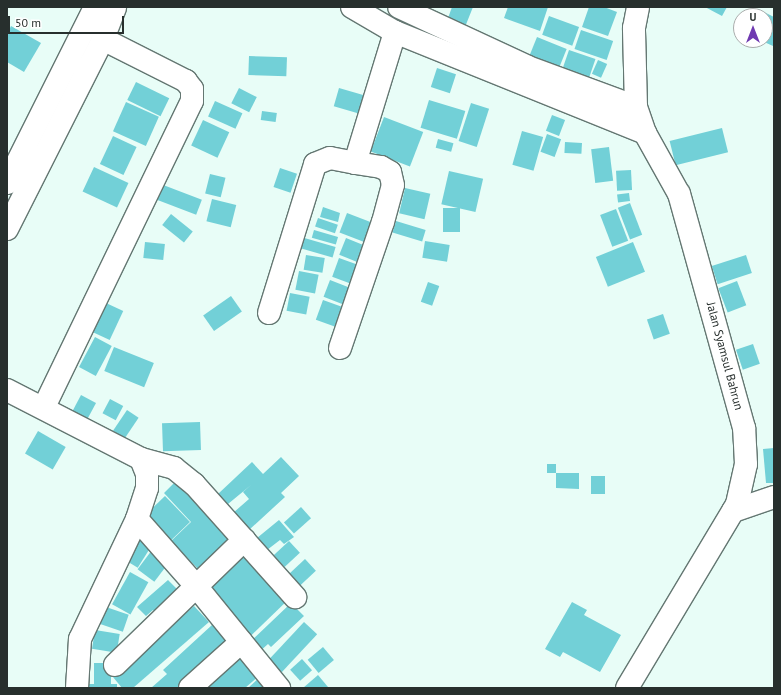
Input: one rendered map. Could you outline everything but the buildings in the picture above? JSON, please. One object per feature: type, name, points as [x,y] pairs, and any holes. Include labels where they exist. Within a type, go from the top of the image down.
[{"type":"street","points":[[7,183],[94,7]]},
{"type":"street","points":[[7,229],[103,39],[115,7]]},
{"type":"street","points":[[352,7],[395,32],[645,133]]},
{"type":"street","points":[[399,7],[528,67],[636,107]]},
{"type":"street","name":"Jalan Syamsul Bahrun","points":[[627,688],[733,512],[743,486],[745,471],[744,428],[679,194],[645,133],[636,107],[634,28],[638,7]]},
{"type":"street","points":[[355,163],[395,32]]},
{"type":"street","points":[[44,407],[192,101],[192,89],[186,81],[103,39]]},
{"type":"street","points":[[269,313],[315,164],[330,158],[381,167],[390,172],[393,185],[383,222],[340,348]]},
{"type":"street","points":[[7,390],[44,407],[141,459],[174,468],[194,484],[294,597]]},
{"type":"street","points":[[77,688],[78,658],[86,623],[137,519],[147,488],[147,474],[141,459]]},
{"type":"street","points":[[733,512],[774,497]]},
{"type":"street","points":[[137,519],[196,586],[280,688]]},
{"type":"street","points":[[115,665],[244,540]]},
{"type":"street","points":[[190,688],[241,642]]}]
